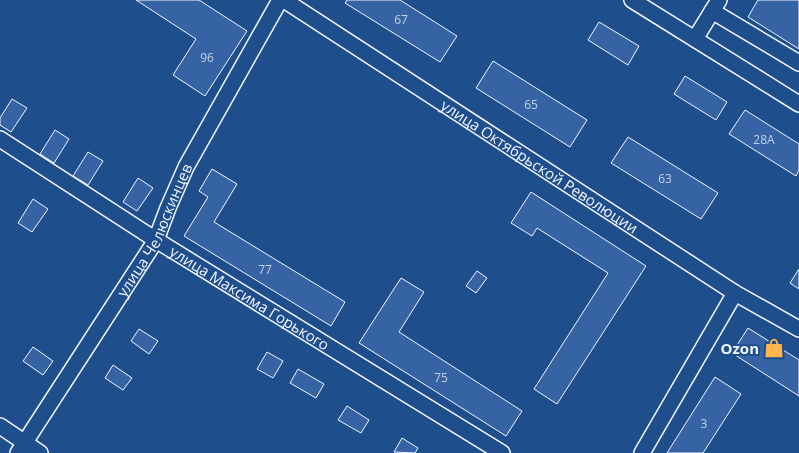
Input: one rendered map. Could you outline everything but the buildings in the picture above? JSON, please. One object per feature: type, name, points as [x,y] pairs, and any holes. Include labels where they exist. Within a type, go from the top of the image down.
[{"type":"street","name":"улица Челюскинцев","points":[[21,448],[156,240],[186,167],[282,0]]},
{"type":"street","name":"улица Октябрьской Революции","points":[[282,0],[735,293],[799,329]]},
{"type":"street","points":[[632,0],[799,104]]},
{"type":"street","points":[[695,39],[715,6],[799,63]]},
{"type":"street","name":"улица Максима Горького","points":[[0,139],[156,240],[502,453]]},
{"type":"street","points":[[642,453],[735,293]]},
{"type":"street","points":[[0,426],[21,448],[40,453]]},
{"type":"place","name":"Ozon","points":[[774,348]]}]
